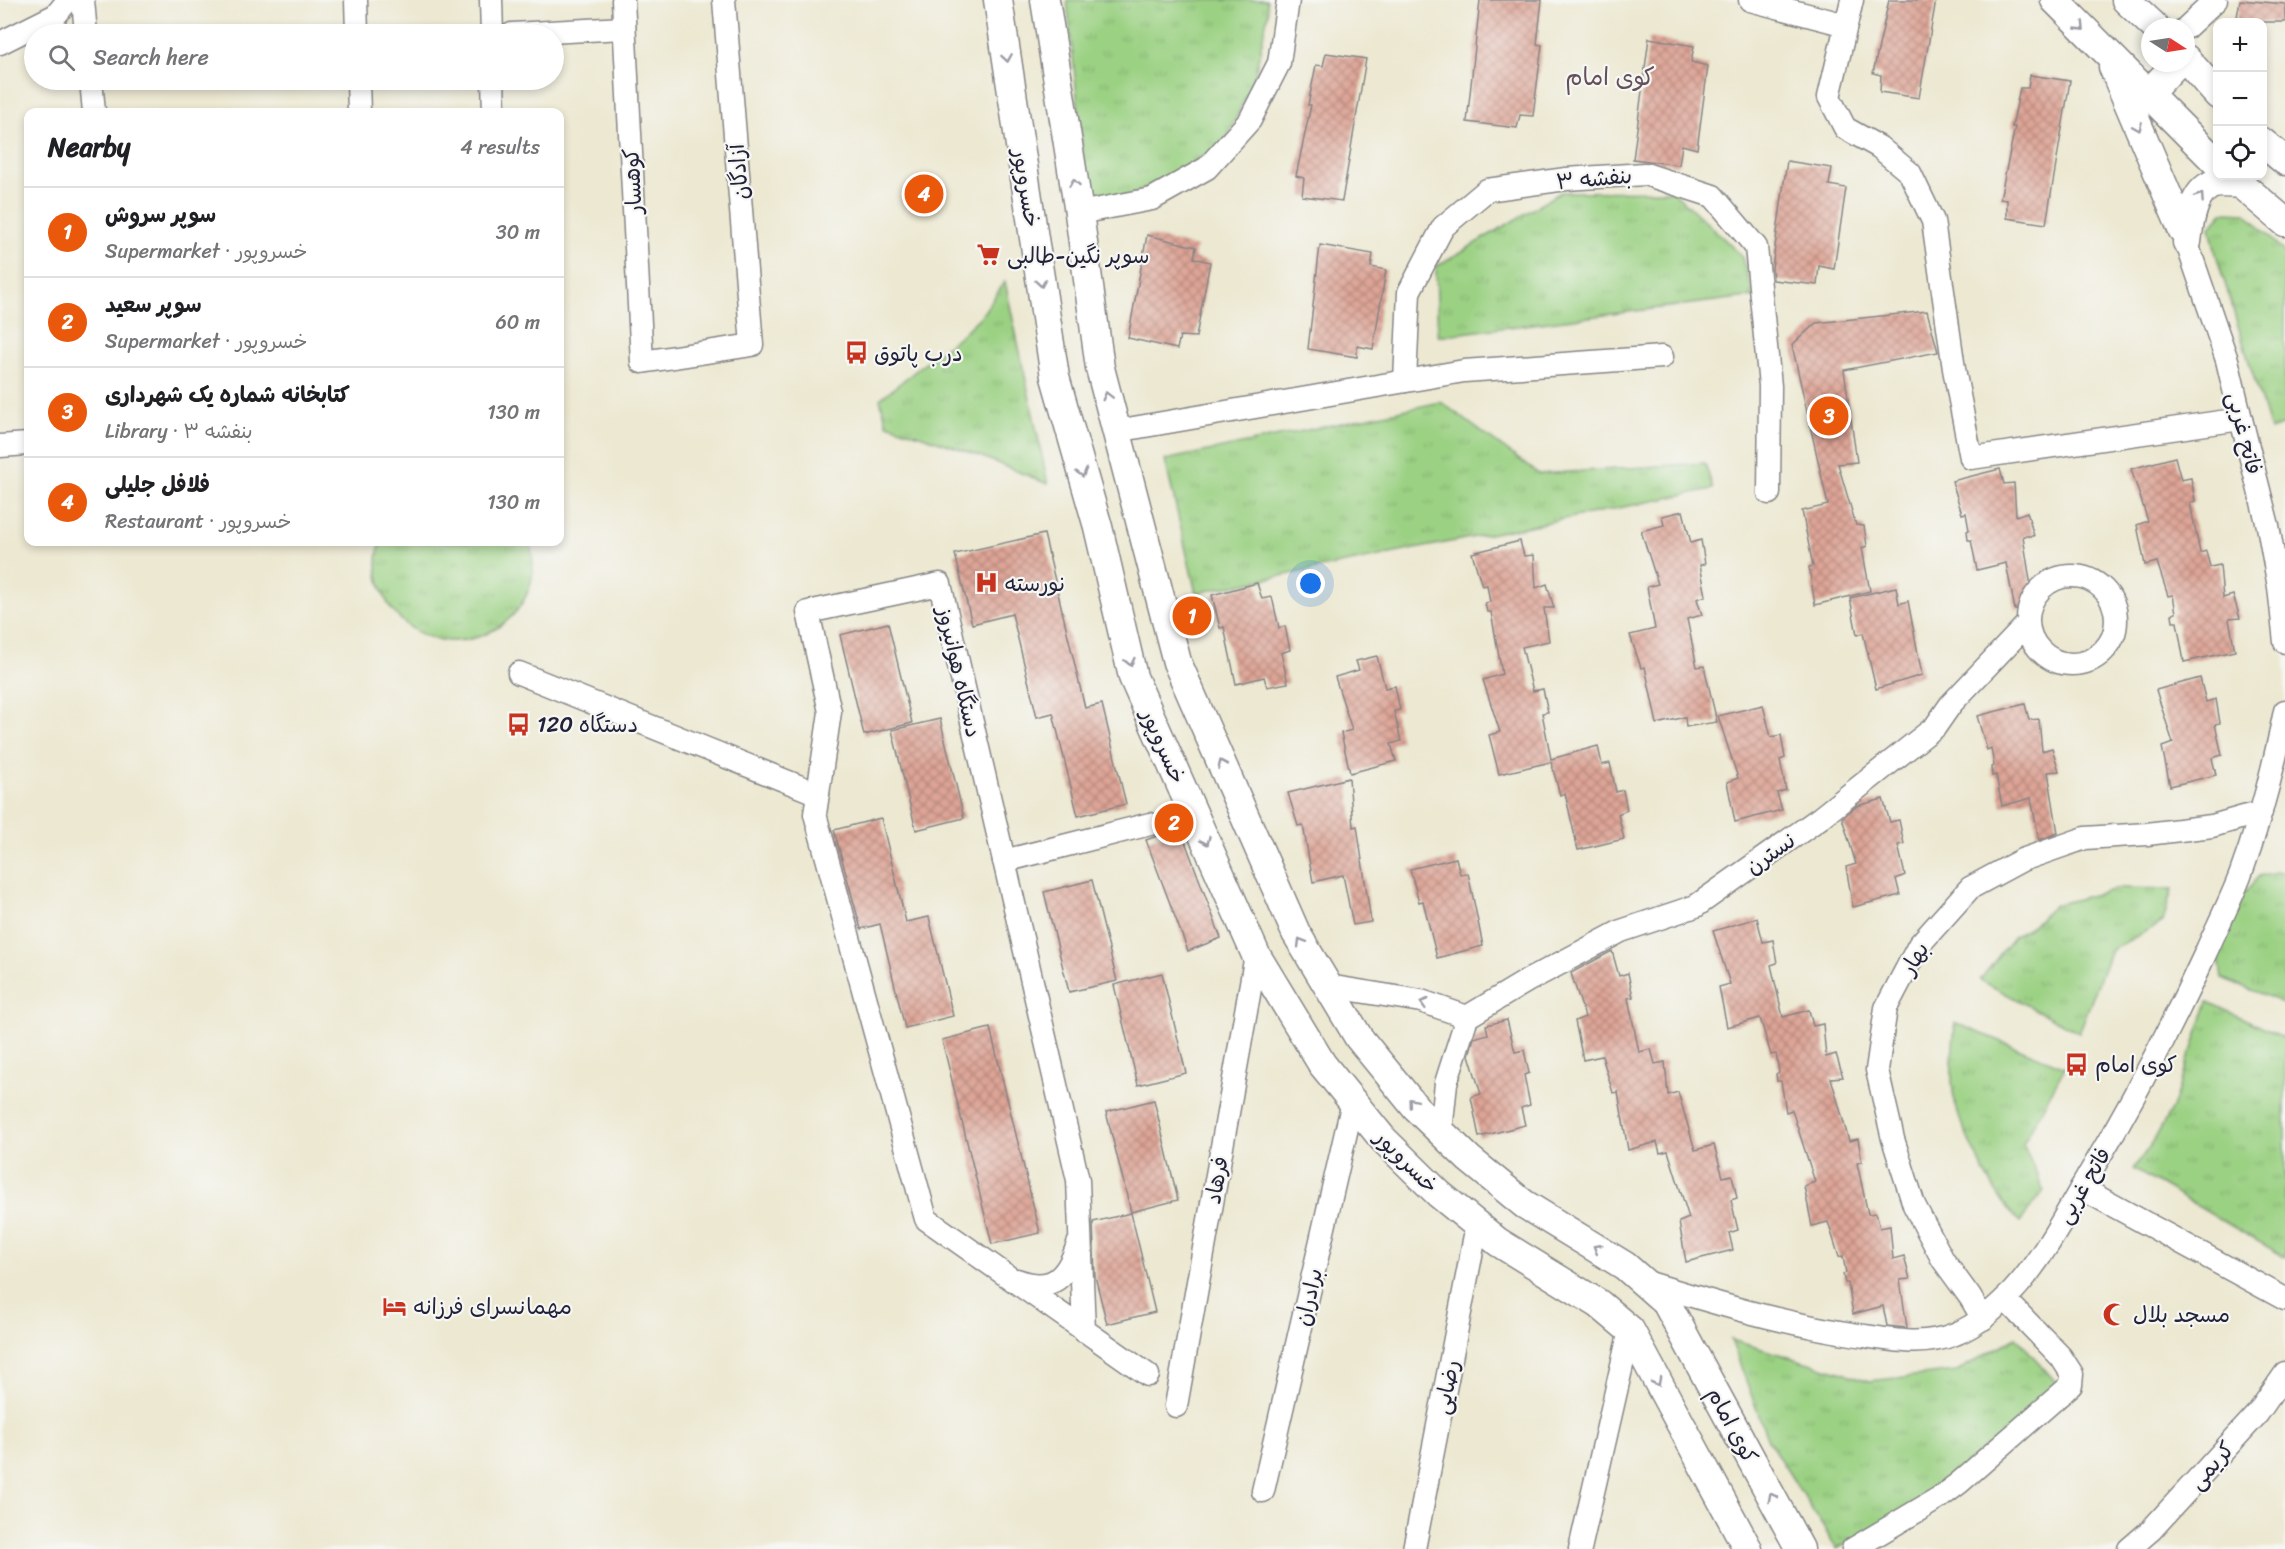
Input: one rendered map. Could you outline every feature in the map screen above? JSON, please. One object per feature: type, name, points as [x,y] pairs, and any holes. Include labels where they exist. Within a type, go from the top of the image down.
[{"type":"street","points":[[38,24],[56,15],[68,0]]},
{"type":"street","points":[[83,0],[85,24]]},
{"type":"street","points":[[356,0],[357,24]]},
{"type":"street","points":[[491,0],[492,24]]},
{"type":"street","name":"کوهسار","points":[[623,0],[642,362]]},
{"type":"street","name":"آزادگان","points":[[642,362],[752,345],[724,0]]},
{"type":"street","name":"خسروپور","points":[[998,0],[1055,377],[1098,527],[1133,677],[1252,945],[1322,1064],[1383,1139],[1439,1194],[1498,1242],[1599,1304],[1634,1339]]},
{"type":"street","name":"خسروپور","points":[[1045,0],[1079,213],[1100,368],[1177,662],[1296,933],[1359,1038],[1416,1108],[1469,1160],[1524,1204],[1625,1266],[1645,1281],[1671,1311]]},
{"type":"street","points":[[1079,213],[1152,199],[1207,168],[1250,120],[1279,63],[1287,0]]},
{"type":"street","points":[[1750,0],[1846,25]]},
{"type":"street","points":[[1852,0],[1829,97],[1845,128],[1879,147],[1910,173],[1933,221],[1954,369],[1971,458],[2241,419]]},
{"type":"street","points":[[2055,0],[2213,160]]},
{"type":"street","points":[[2126,0],[2145,18]]},
{"type":"street","points":[[2195,20],[2216,0]]},
{"type":"street","points":[[564,31],[624,28]]},
{"type":"street","points":[[0,43],[24,31]]},
{"type":"street","points":[[2107,54],[2185,236]]},
{"type":"street","points":[[2195,69],[2213,90]]},
{"type":"street","points":[[2148,94],[2169,72]]},
{"type":"street","points":[[91,90],[94,108]]},
{"type":"street","points":[[358,90],[359,108]]},
{"type":"street","points":[[493,90],[494,108]]},
{"type":"street","points":[[2267,146],[2285,161]]},
{"type":"street","name":"بنفشه ۳","points":[[1406,381],[1409,292],[1443,227],[1487,190],[1566,179],[1645,174],[1713,196],[1756,247],[1770,386],[1769,493]]},
{"type":"street","points":[[2185,236],[2190,215],[2198,198],[2209,186],[2237,180],[2285,222]]},
{"type":"street","name":"فاتح غربی","points":[[2185,236],[2226,360],[2268,526],[2279,587],[2285,642]]},
{"type":"street","points":[[1116,431],[1464,371],[1662,357]]},
{"type":"street","points":[[0,446],[24,444]]},
{"type":"street","points":[[1098,527],[1138,514]]},
{"type":"street","name":"دستگاه هوانیروز","points":[[1084,1331],[1078,1179],[940,584],[808,612],[830,712],[815,814],[926,1219],[1084,1331],[1148,1375]]},
{"type":"street","name":"نسترن","points":[[1467,1017],[1527,981],[1621,931],[1696,906],[1820,818],[1935,727],[1951,704],[2027,624]]},
{"type":"street","points":[[519,673],[818,794]]},
{"type":"street","name":"فاتح غربی","points":[[1645,1281],[1738,1310],[1804,1327],[1891,1339],[1921,1342],[1954,1335],[1983,1319],[2015,1289],[2053,1237],[2129,1107],[2185,998],[2239,878],[2262,812],[2285,711]]},
{"type":"street","name":"بهار","points":[[1983,1319],[1943,1260],[1914,1205],[1893,1139],[1877,1070],[1886,1008],[1919,945],[1970,888],[2022,860],[2085,838],[2147,834],[2212,826],[2262,812]]},
{"type":"street","points":[[1004,861],[1150,824]]},
{"type":"street","points":[[1252,945],[1288,915]]},
{"type":"street","name":"فرهاد","points":[[1176,1406],[1252,945]]},
{"type":"street","points":[[1328,986],[1421,1001],[1467,1017],[1446,1083],[1441,1132]]},
{"type":"street","name":"برادران","points":[[1263,1491],[1353,1102]]},
{"type":"street","points":[[2081,1188],[2285,1299]]},
{"type":"street","name":"رضایی","points":[[1414,1549],[1477,1225]]},
{"type":"street","name":"دستگاه هوانیروز","points":[[1005,1275],[1024,1282],[1045,1285],[1062,1278],[1072,1263],[1080,1237]]},
{"type":"street","points":[[1853,1549],[1939,1498],[1959,1483],[2071,1385],[2072,1374],[2061,1357],[2005,1299]]},
{"type":"street","points":[[1581,1549],[1634,1339],[1671,1311]]},
{"type":"street","name":"کوی امام","points":[[1671,1311],[1800,1549]]},
{"type":"street","name":"کوی امام","points":[[1634,1339],[1748,1549]]},
{"type":"street","name":"کریمی","points":[[2129,1549],[2151,1530],[2258,1413],[2285,1374]]},
{"type":"green space","points":[[1067,0],[1267,0],[1268,14],[1254,79],[1224,144],[1178,172],[1134,194],[1088,202]]},
{"type":"green space","points":[[1673,191],[1741,255],[1754,296],[1438,336],[1436,267],[1561,192]]},
{"type":"green space","points":[[2223,212],[2246,213],[2285,253],[2285,425],[2270,430],[2216,254],[2210,227]]},
{"type":"green space","points":[[1005,282],[1048,484],[975,454],[887,424],[880,399],[962,334],[981,316]]},
{"type":"green space","points":[[1441,402],[1539,474],[1705,463],[1713,489],[1196,593],[1165,460]]},
{"type":"green space","points":[[380,546],[530,546],[533,568],[528,591],[516,612],[498,627],[477,637],[453,641],[429,637],[406,624],[396,614],[382,589],[377,569]]},
{"type":"green space","points":[[2276,872],[2285,874],[2285,1004],[2222,978],[2218,952],[2240,898],[2259,876]]},
{"type":"green space","points":[[2120,888],[2172,889],[2163,922],[2111,950],[2079,1033],[1980,980],[2014,936],[2028,929],[2055,905]]},
{"type":"green space","points":[[2208,1002],[2285,1038],[2285,1257],[2133,1169],[2153,1142],[2172,1108]]},
{"type":"green space","points":[[1955,1023],[2065,1067],[2023,1144],[2044,1191],[2020,1222],[2010,1212],[1989,1180],[1970,1142],[1956,1106],[1952,1074]]},
{"type":"green space","points":[[2016,1337],[2062,1389],[1945,1489],[1837,1549],[1768,1440],[1731,1340],[1870,1381],[1957,1371]]},
{"type":"building","points":[[1480,0],[1542,0],[1537,44],[1542,45],[1533,116],[1520,115],[1517,128],[1467,122]]},
{"type":"building","points":[[1889,0],[1936,0],[1919,98],[1880,92],[1881,75],[1873,73]]},
{"type":"building","points":[[2240,0],[2285,4],[2285,22],[2267,22],[2267,18],[2237,18]]},
{"type":"building","points":[[1649,38],[1694,46],[1691,62],[1708,66],[1697,149],[1682,145],[1679,165],[1633,159]]},
{"type":"building","points":[[1326,53],[1366,59],[1342,201],[1302,196],[1304,178],[1296,176],[1311,105],[1308,105],[1316,65],[1323,66]]},
{"type":"building","points":[[2030,75],[2070,81],[2046,224],[2007,218],[2007,200],[2000,199],[2015,127],[2012,127],[2020,88],[2028,88]]},
{"type":"building","points":[[1787,161],[1832,168],[1829,185],[1846,188],[1834,269],[1819,266],[1817,285],[1773,280],[1772,268]]},
{"type":"building","points":[[1147,235],[1196,247],[1194,258],[1210,262],[1196,337],[1180,336],[1177,349],[1128,338]]},
{"type":"building","points":[[1320,245],[1373,254],[1371,267],[1386,270],[1373,349],[1357,346],[1357,357],[1308,349]]},
{"type":"building","points":[[1927,311],[1938,352],[1844,370],[1857,462],[1838,464],[1856,525],[1864,526],[1867,546],[1862,548],[1870,591],[1815,605],[1809,567],[1813,566],[1802,511],[1828,505],[1792,345],[1816,323]]},
{"type":"building","points":[[2175,457],[2181,480],[2191,478],[2195,501],[2190,503],[2200,553],[2206,551],[2210,567],[2220,565],[2223,598],[2233,595],[2240,618],[2229,619],[2235,651],[2184,662],[2177,622],[2173,622],[2172,614],[2176,613],[2173,595],[2168,596],[2157,562],[2145,565],[2137,525],[2148,521],[2131,469]]},
{"type":"building","points":[[2000,469],[2004,484],[2014,483],[2016,516],[2027,512],[2034,536],[2023,536],[2034,606],[2015,610],[2006,563],[1977,570],[1971,540],[1968,540],[1966,513],[1962,514],[1952,481]]},
{"type":"building","points":[[1683,511],[1691,543],[1701,540],[1705,564],[1700,565],[1706,596],[1697,599],[1702,615],[1687,619],[1697,667],[1704,666],[1717,722],[1686,727],[1685,717],[1657,724],[1645,667],[1641,668],[1630,635],[1655,629],[1647,587],[1658,584],[1641,531],[1664,525],[1662,516]]},
{"type":"building","points":[[1044,534],[1085,708],[1102,704],[1126,804],[1078,816],[1053,713],[1037,717],[1012,614],[972,624],[955,554]]},
{"type":"building","points":[[1520,541],[1524,556],[1534,555],[1536,588],[1547,584],[1554,608],[1544,608],[1549,641],[1522,647],[1533,691],[1543,689],[1548,712],[1542,713],[1551,759],[1598,746],[1602,765],[1610,763],[1616,792],[1623,790],[1627,810],[1618,814],[1624,839],[1578,850],[1565,793],[1560,795],[1551,762],[1499,774],[1489,735],[1500,732],[1483,680],[1502,674],[1491,612],[1487,612],[1485,603],[1490,602],[1487,585],[1482,586],[1472,553]]},
{"type":"building","points":[[1257,583],[1262,599],[1272,597],[1279,628],[1285,626],[1290,650],[1281,653],[1288,683],[1267,687],[1264,677],[1236,684],[1224,627],[1220,628],[1212,595]]},
{"type":"building","points":[[1896,587],[1899,604],[1908,601],[1922,675],[1876,689],[1863,633],[1857,635],[1850,598]]},
{"type":"building","points":[[888,623],[912,723],[864,735],[840,635]]},
{"type":"building","points":[[1377,656],[1385,688],[1395,686],[1400,710],[1394,711],[1401,741],[1391,744],[1396,761],[1350,773],[1341,733],[1352,730],[1335,677],[1359,670],[1356,661]]},
{"type":"building","points":[[2200,678],[2206,702],[2216,699],[2220,723],[2215,724],[2222,755],[2212,758],[2216,775],[2170,786],[2162,747],[2173,743],[2156,690]]},
{"type":"building","points":[[2025,704],[2029,720],[2039,719],[2042,751],[2052,748],[2059,771],[2048,772],[2058,833],[2039,840],[2031,798],[2002,806],[1996,775],[1992,776],[1991,767],[1994,766],[1991,748],[1987,750],[1977,716]]},
{"type":"building","points":[[1763,705],[1771,737],[1781,735],[1785,758],[1780,760],[1786,790],[1777,793],[1782,810],[1735,822],[1727,782],[1738,778],[1718,716]]},
{"type":"building","points":[[940,719],[964,818],[916,830],[892,730]]},
{"type":"building","points":[[1349,778],[1353,827],[1357,826],[1371,922],[1353,925],[1343,875],[1313,882],[1303,825],[1298,826],[1288,793]]},
{"type":"building","points":[[1883,799],[1890,822],[1899,820],[1904,844],[1898,845],[1905,875],[1896,879],[1900,895],[1853,907],[1846,867],[1856,864],[1842,818],[1857,806]]},
{"type":"building","points":[[881,818],[906,922],[929,917],[953,1016],[905,1028],[880,924],[861,929],[834,830]]},
{"type":"building","points":[[1180,828],[1221,938],[1188,951],[1146,840]]},
{"type":"building","points":[[1456,858],[1460,874],[1468,873],[1483,946],[1437,958],[1423,901],[1419,902],[1410,869]]},
{"type":"building","points":[[1092,880],[1117,981],[1069,992],[1044,892]]},
{"type":"building","points":[[1757,918],[1763,942],[1773,940],[1777,963],[1771,965],[1783,1017],[1809,1010],[1813,1026],[1823,1024],[1826,1057],[1836,1054],[1843,1077],[1831,1078],[1849,1141],[1858,1139],[1862,1162],[1857,1163],[1868,1214],[1876,1213],[1880,1228],[1890,1226],[1893,1259],[1904,1256],[1910,1279],[1900,1280],[1907,1328],[1887,1326],[1883,1306],[1853,1314],[1848,1283],[1845,1283],[1843,1274],[1846,1273],[1843,1256],[1839,1257],[1828,1222],[1812,1226],[1804,1186],[1815,1182],[1792,1110],[1786,1112],[1781,1081],[1777,1081],[1776,1074],[1779,1072],[1776,1054],[1771,1055],[1760,1018],[1727,1027],[1719,987],[1730,984],[1713,931]]},
{"type":"building","points":[[1612,951],[1619,976],[1628,973],[1633,997],[1628,998],[1639,1052],[1651,1049],[1655,1064],[1665,1062],[1668,1095],[1678,1092],[1695,1150],[1714,1145],[1723,1177],[1732,1175],[1737,1198],[1731,1200],[1738,1230],[1729,1233],[1733,1250],[1686,1262],[1679,1222],[1689,1218],[1668,1151],[1660,1153],[1657,1142],[1628,1150],[1618,1092],[1613,1093],[1602,1056],[1583,1060],[1575,1021],[1585,1017],[1571,973]]},
{"type":"building","points":[[1162,973],[1186,1073],[1138,1085],[1114,985]]},
{"type":"building","points":[[1507,1020],[1515,1052],[1524,1050],[1529,1073],[1524,1075],[1530,1105],[1521,1108],[1525,1125],[1479,1137],[1471,1097],[1481,1094],[1469,1055],[1474,1038],[1488,1034],[1486,1025]]},
{"type":"building","points":[[990,1028],[1040,1233],[992,1244],[942,1040]]},
{"type":"building","points":[[1154,1100],[1178,1200],[1131,1212],[1106,1112]]},
{"type":"building","points":[[1131,1213],[1155,1312],[1107,1324],[1095,1276],[1093,1222]]},
{"type":"place","name":"فلافل جلیلی","points":[[924,194]]},
{"type":"place","name":"سوپر نگین-طالبی","points":[[989,255]]},
{"type":"place","name":"درب پاتوق","points":[[856,353]]},
{"type":"place","name":"کتابخانه شماره یک شهرداری","points":[[1829,416]]},
{"type":"place","name":"نورسته","points":[[987,583]]},
{"type":"place","name":"سوپر سروش","points":[[1192,616]]},
{"type":"place","name":"120 دستگاه","points":[[519,724]]},
{"type":"place","name":"سوپر سعید","points":[[1174,823]]},
{"type":"place","name":"کوی امام","points":[[2077,1064]]},
{"type":"place","name":"مهمانسرای فرزانه","points":[[395,1306]]},
{"type":"place","name":"مسجد بلال","points":[[2115,1314]]},
{"type":"district","name":"کوی امام","points":[[1610,77]]}]
